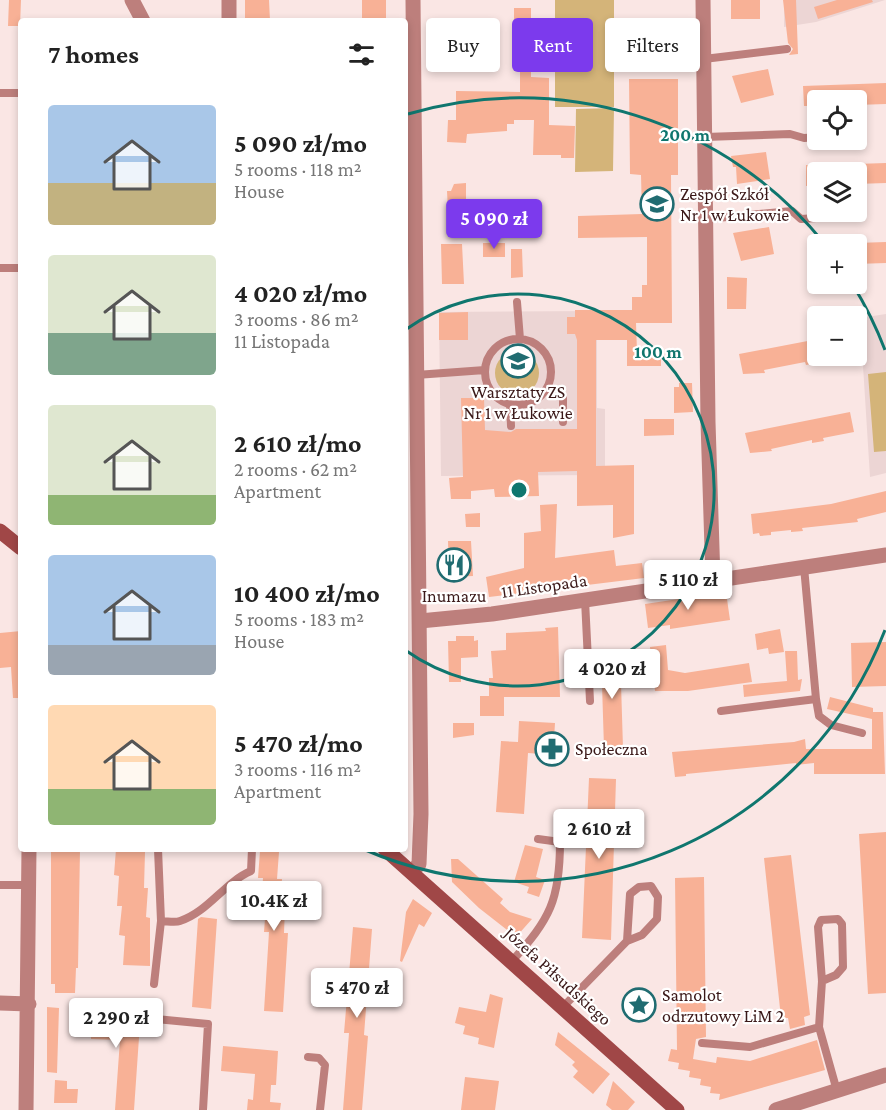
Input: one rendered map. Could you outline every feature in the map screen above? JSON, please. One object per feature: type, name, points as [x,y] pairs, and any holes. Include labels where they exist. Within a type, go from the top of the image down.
[{"type":"main road","points":[[0,531],[18,546]]},
{"type":"main road","name":"Józefa Piłsudskiego","points":[[389,852],[677,1110]]},
{"type":"street","points":[[132,0],[141,18]]},
{"type":"street","points":[[229,0],[229,18]]},
{"type":"street","points":[[412,872],[419,864],[421,852],[420,621],[412,544],[416,375],[413,0]]},
{"type":"street","points":[[703,0],[708,422],[713,580]]},
{"type":"street","name":"11 Listopada","points":[[420,621],[585,600],[886,555]]},
{"type":"street","points":[[26,1110],[29,852]]},
{"type":"street","points":[[0,1004],[29,1004]]},
{"type":"street","points":[[776,1110],[809,1105],[837,1090],[884,1079]]},
{"type":"lane","points":[[704,59],[787,49]]},
{"type":"lane","points":[[0,93],[18,93]]},
{"type":"lane","points":[[705,137],[790,134],[807,138]]},
{"type":"lane","points":[[706,219],[792,211],[801,219],[807,219]]},
{"type":"lane","points":[[0,268],[18,268]]},
{"type":"lane","points":[[517,302],[520,339]]},
{"type":"lane","points":[[520,339],[533,342],[543,350],[550,361],[552,374],[548,387],[540,397],[529,404],[510,404],[493,394],[486,383],[485,370],[490,353],[503,342],[520,339]]},
{"type":"lane","points":[[416,375],[485,370]]},
{"type":"lane","points":[[548,387],[562,398],[563,422]]},
{"type":"lane","points":[[510,404],[511,426]]},
{"type":"lane","points":[[804,567],[819,716],[831,726],[862,733]]},
{"type":"lane","points":[[585,600],[590,701]]},
{"type":"lane","points":[[721,711],[816,699]]},
{"type":"lane","points":[[512,961],[542,927],[560,879],[560,842],[538,839]]},
{"type":"lane","points":[[154,984],[161,921],[158,852]]},
{"type":"lane","points":[[161,921],[179,922],[191,916],[240,875],[251,871],[252,852]]},
{"type":"lane","points":[[0,885],[30,885]]},
{"type":"lane","points":[[563,1007],[627,941],[642,935],[657,919],[658,897],[651,886],[639,887],[630,894],[627,941]]},
{"type":"lane","points":[[822,981],[836,975],[843,968],[842,924],[838,919],[821,920],[818,927],[822,981],[819,1027],[837,1090]]},
{"type":"lane","points":[[156,1019],[208,1024],[203,1110]]},
{"type":"lane","points":[[702,1043],[750,1047],[819,1027]]},
{"type":"lane","points":[[308,1057],[319,1058],[325,1065],[320,1110]]},
{"type":"shaded area","points":[[555,0],[614,0],[614,18],[605,18],[605,72],[614,72],[614,107],[555,107],[555,72],[593,72],[593,18],[555,18]]},
{"type":"shaded area","points":[[784,0],[885,0],[816,22],[784,27]]},
{"type":"shaded area","points":[[614,108],[613,171],[575,172],[576,109]]},
{"type":"shaded area","name":"Warsztaty ZS Nr 1 w Łukowie","points":[[597,311],[597,408],[605,409],[605,475],[441,476],[439,312]]},
{"type":"shaded area","points":[[886,314],[886,473],[870,477],[863,366],[867,366],[867,317]]},
{"type":"shaded area","points":[[517,351],[533,357],[539,373],[533,389],[517,395],[501,389],[495,373],[501,357]]},
{"type":"shaded area","points":[[886,372],[886,451],[874,452],[868,374]]},
{"type":"building","points":[[9,0],[21,0],[18,26],[8,26]]},
{"type":"building","points":[[245,0],[269,0],[270,18],[245,18]]},
{"type":"building","points":[[362,0],[386,0],[386,18],[362,18]]},
{"type":"building","points":[[731,0],[760,0],[760,19],[731,19]]},
{"type":"building","points":[[783,0],[796,0],[798,54],[789,55],[793,49],[788,43]]},
{"type":"building","points":[[837,0],[872,0],[873,2],[818,19],[814,7]]},
{"type":"building","points":[[514,8],[531,8],[531,18],[514,18]]},
{"type":"building","points":[[768,69],[774,95],[741,103],[732,76]]},
{"type":"building","points":[[520,72],[531,72],[531,77],[549,78],[549,125],[575,126],[574,158],[561,158],[561,155],[533,155],[534,120],[514,120],[514,124],[507,124],[507,131],[467,134],[466,143],[447,142],[448,120],[456,120],[456,91],[520,92]]},
{"type":"building","points":[[629,79],[678,79],[678,175],[671,175],[672,323],[636,323],[637,352],[661,352],[661,366],[627,366],[627,340],[596,340],[596,466],[634,465],[634,534],[613,538],[613,505],[577,506],[577,471],[538,472],[539,496],[495,497],[494,489],[471,491],[471,499],[451,499],[449,478],[463,477],[461,398],[484,398],[485,430],[511,432],[516,429],[577,429],[577,340],[575,334],[567,334],[567,317],[575,317],[575,310],[632,310],[632,297],[642,297],[642,285],[647,285],[647,237],[578,238],[578,216],[642,214],[641,175],[630,174]]},
{"type":"building","points":[[886,83],[886,104],[867,105],[867,90],[807,90],[807,106],[804,106],[803,86]]},
{"type":"building","points":[[766,152],[770,179],[737,184],[736,167],[733,167],[731,156]]},
{"type":"building","points":[[886,163],[886,183],[867,184],[867,164]]},
{"type":"building","points":[[466,183],[466,211],[448,211],[447,191],[451,191],[454,184]]},
{"type":"building","points":[[769,227],[774,254],[741,261],[733,233]]},
{"type":"building","points":[[886,242],[886,263],[867,264],[867,243]]},
{"type":"building","points":[[483,243],[505,243],[505,257],[483,257]]},
{"type":"building","points":[[441,244],[462,244],[464,284],[442,284]]},
{"type":"building","points":[[511,249],[522,249],[523,277],[511,278]]},
{"type":"building","points":[[727,277],[747,278],[746,309],[727,309]]},
{"type":"building","points":[[468,312],[468,340],[439,340],[439,313]]},
{"type":"building","points":[[807,341],[807,365],[805,362],[764,370],[765,373],[743,374],[739,354]]},
{"type":"building","points":[[679,383],[692,383],[693,412],[674,413],[674,387],[679,387]]},
{"type":"building","points":[[850,412],[854,432],[823,438],[824,441],[812,443],[812,440],[771,449],[772,451],[750,453],[745,433]]},
{"type":"building","points":[[644,419],[674,419],[674,435],[644,436]]},
{"type":"building","points":[[886,491],[886,512],[857,519],[858,522],[802,528],[803,531],[771,532],[771,535],[753,534],[751,514],[831,504]]},
{"type":"building","points":[[557,504],[555,558],[614,550],[616,566],[642,563],[644,578],[489,597],[486,577],[524,568],[524,533],[541,531],[540,505]]},
{"type":"building","points":[[480,513],[480,527],[466,527],[465,514]]},
{"type":"building","points":[[448,541],[471,541],[473,576],[449,577]]},
{"type":"building","points":[[726,592],[730,620],[670,629],[670,625],[648,628],[645,604]]},
{"type":"building","points":[[558,627],[560,697],[504,697],[504,716],[480,716],[480,696],[489,696],[489,678],[493,678],[491,651],[506,650],[506,633],[546,631],[545,628]]},
{"type":"building","points":[[780,629],[784,652],[769,654],[768,648],[757,650],[755,634]]},
{"type":"building","points":[[18,631],[18,698],[13,698],[11,667],[0,668],[0,633]]},
{"type":"building","points":[[456,636],[474,636],[474,641],[478,640],[478,657],[461,658],[461,682],[449,682],[448,641],[456,641]]},
{"type":"building","points":[[886,642],[886,686],[852,687],[851,643]]},
{"type":"building","points":[[666,645],[668,670],[685,673],[749,663],[752,682],[688,691],[655,691],[650,647]]},
{"type":"building","points":[[620,651],[623,748],[604,748],[601,653]]},
{"type":"building","points":[[785,651],[797,651],[798,680],[802,679],[800,691],[744,697],[743,685],[787,681]]},
{"type":"building","points":[[830,697],[873,708],[873,712],[883,712],[885,774],[814,774],[814,763],[796,765],[796,763],[675,777],[672,752],[794,742],[805,739],[806,749],[872,749],[872,719],[827,709]]},
{"type":"building","points":[[519,721],[555,723],[553,755],[528,753],[524,814],[496,812],[501,741],[518,742]]},
{"type":"building","points":[[453,723],[474,723],[474,735],[453,738]]},
{"type":"building","points":[[589,778],[616,779],[611,940],[582,938]]},
{"type":"building","points":[[886,832],[886,993],[868,994],[859,834]]},
{"type":"building","points":[[525,845],[543,849],[536,877],[545,880],[539,897],[527,893],[529,887],[514,882]]},
{"type":"building","points":[[51,852],[80,852],[78,968],[76,968],[75,993],[55,993],[55,984],[51,984]]},
{"type":"building","points":[[116,852],[145,852],[144,888],[148,888],[146,917],[150,918],[150,966],[123,965],[125,936],[119,935],[122,906],[117,906],[119,876],[114,875]]},
{"type":"building","points":[[260,852],[279,852],[277,879],[282,879],[280,906],[285,906],[284,933],[288,933],[283,1012],[264,1011],[269,932],[264,932],[266,905],[261,905],[263,878],[258,878]]},
{"type":"building","points":[[791,855],[810,1015],[804,1017],[805,1025],[790,1029],[788,1018],[781,1018],[764,858]]},
{"type":"building","points":[[451,859],[458,859],[503,899],[500,903],[510,912],[532,919],[516,937],[479,908],[452,882]]},
{"type":"building","points":[[704,877],[706,1037],[696,1039],[693,1059],[716,1063],[717,1057],[750,1061],[817,1040],[825,1070],[719,1100],[720,1094],[710,1093],[711,1087],[700,1085],[701,1079],[689,1077],[690,1071],[678,1069],[679,1063],[668,1061],[671,1049],[677,1050],[675,878]]},
{"type":"building","points":[[413,899],[432,913],[424,927],[419,924],[402,962],[400,961],[406,912]]},
{"type":"building","points":[[201,917],[217,919],[211,1009],[192,1007],[198,919]]},
{"type":"building","points":[[353,927],[372,929],[364,1035],[368,1036],[362,1110],[343,1110],[349,1033],[344,1033]]},
{"type":"building","points":[[490,994],[503,998],[494,1048],[478,1044],[479,1038],[463,1034],[465,1026],[455,1023],[459,1007],[486,1012]]},
{"type":"building","points":[[80,1003],[104,1004],[103,1020],[140,1023],[134,1110],[115,1110],[120,1040],[91,1039],[91,1030],[78,1029]]},
{"type":"building","points":[[47,1007],[59,1008],[57,1073],[47,1072]]},
{"type":"building","points":[[558,1032],[610,1074],[593,1094],[573,1077],[578,1071],[572,1065],[575,1062],[555,1045]]},
{"type":"building","points":[[223,1046],[278,1051],[276,1085],[271,1085],[270,1102],[281,1103],[280,1110],[247,1110],[248,1099],[253,1100],[255,1074],[221,1071]]},
{"type":"building","points":[[465,1077],[499,1081],[495,1110],[461,1110]]},
{"type":"building","points":[[55,1080],[67,1081],[67,1089],[78,1089],[77,1103],[54,1103]]},
{"type":"building","points":[[613,1081],[635,1102],[628,1110],[612,1110],[606,1105]]},
{"type":"place","name":"Zespół Szkół Nr 1 w Łukowie","points":[[657,204]]},
{"type":"place","name":"Warsztaty ZS Nr 1 w Łukowie","points":[[518,361]]},
{"type":"place","name":"Inumazu","points":[[454,565]]},
{"type":"place","name":"Społeczna","points":[[552,749]]},
{"type":"place","name":"Samolot odrzutowy LiM 2","points":[[639,1005]]}]
